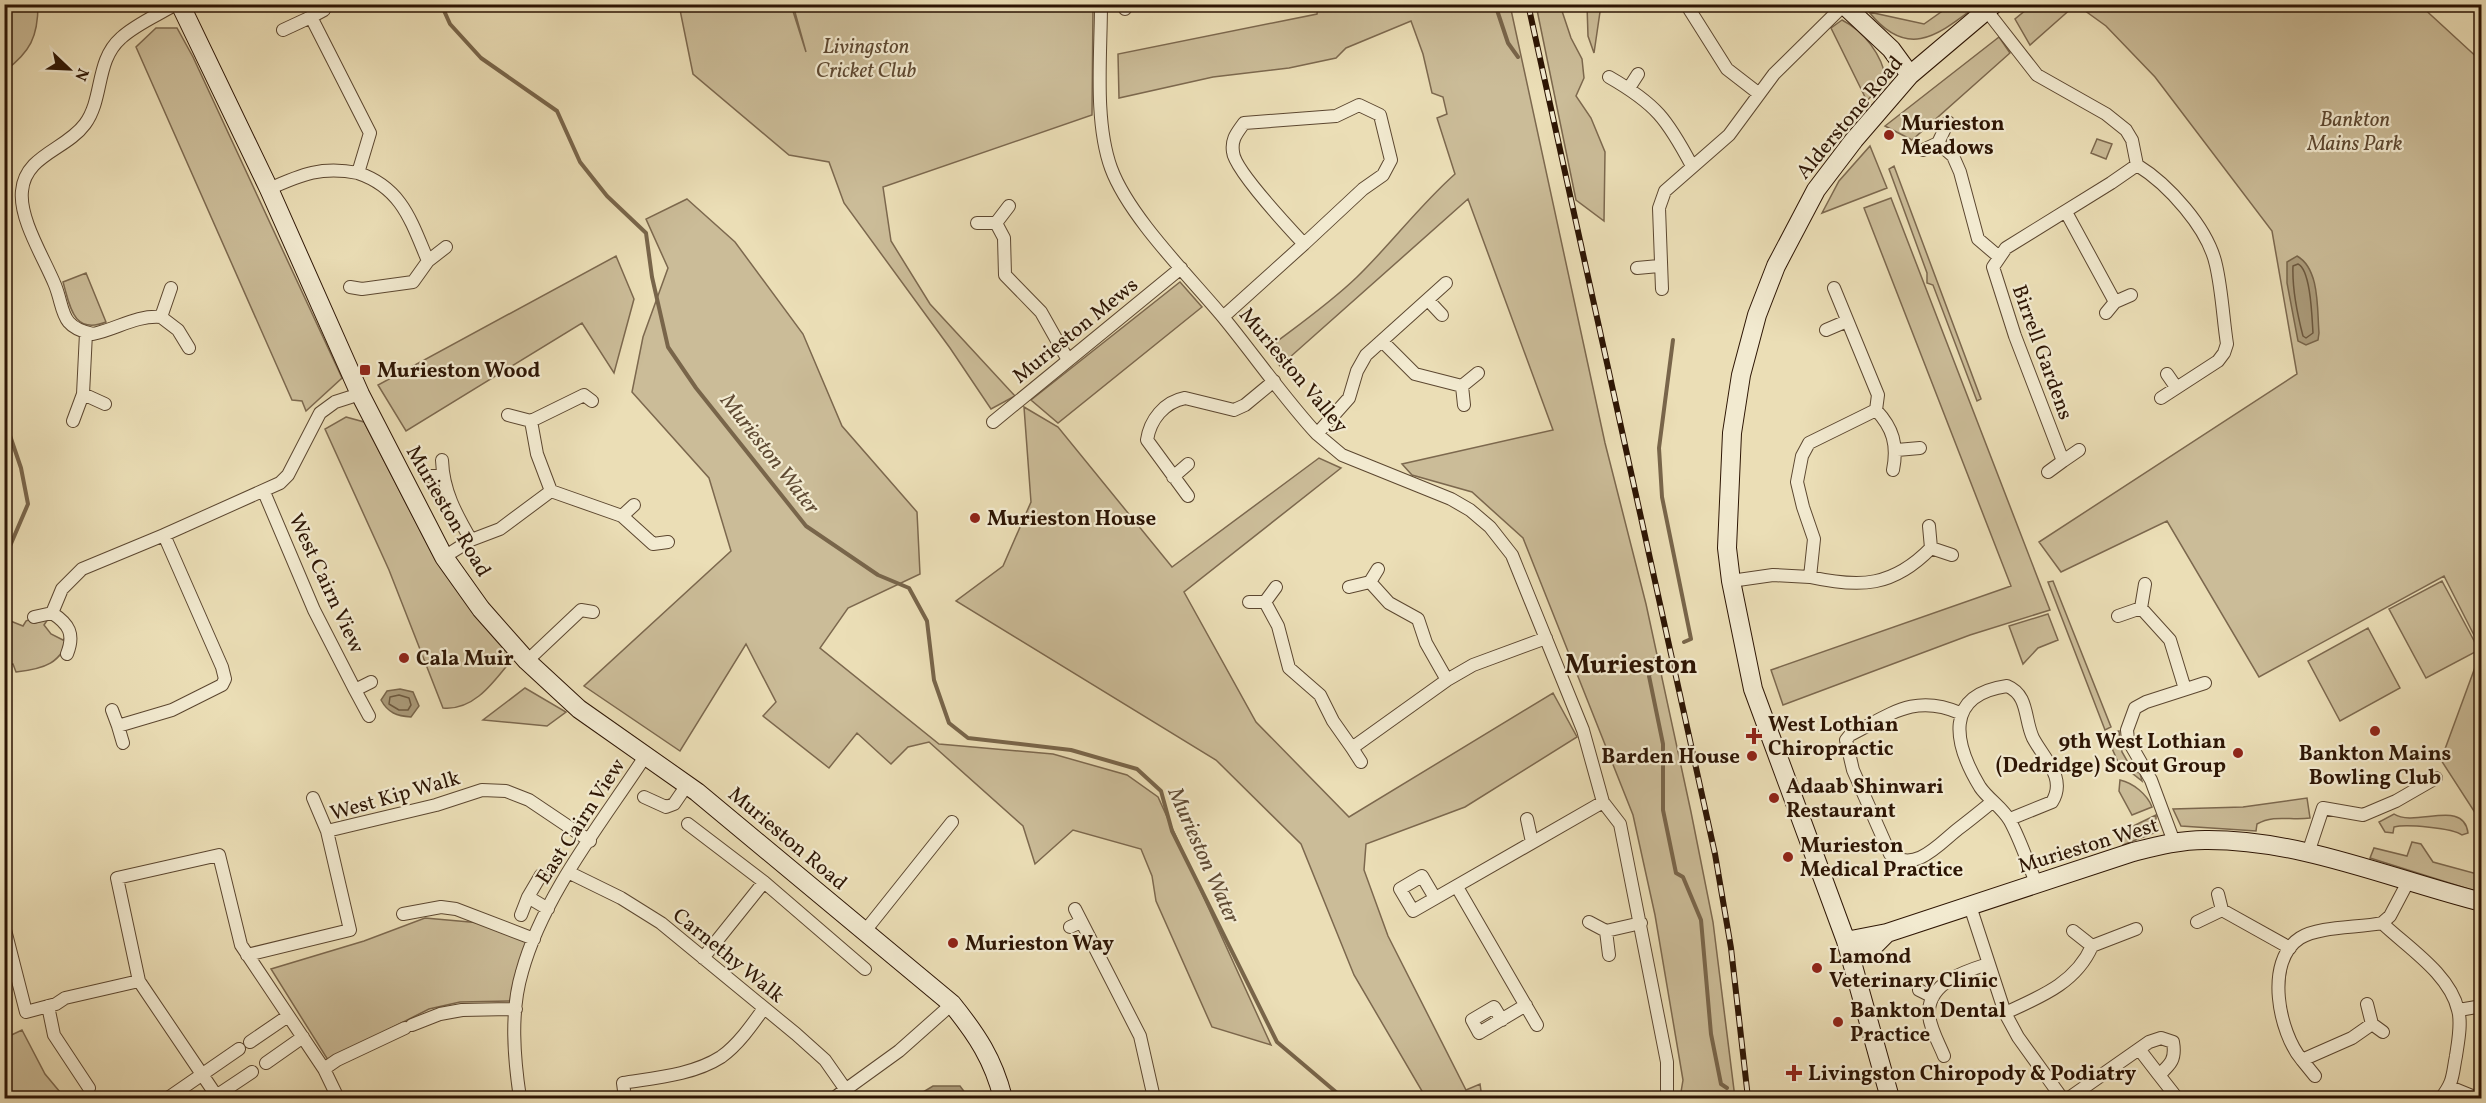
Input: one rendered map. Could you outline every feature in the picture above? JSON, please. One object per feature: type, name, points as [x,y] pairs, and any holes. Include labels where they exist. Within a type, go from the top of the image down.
[{"type":"street","name":"Murieston Road","points":[[178,4],[269,189],[360,394],[444,557],[481,609],[527,661],[579,709],[687,785],[952,1004],[980,1038],[997,1075],[1003,1098]]},
{"type":"street","points":[[178,4],[122,37],[104,63],[88,120],[72,139],[38,159],[27,172],[23,182],[22,204],[56,288],[63,316],[71,326],[86,333],[101,332],[129,321],[150,316],[161,317],[178,330],[189,348]]},
{"type":"street","name":"Murieston Valley","points":[[1101,4],[1104,139],[1111,168],[1134,207],[1317,434],[1342,455],[1370,469],[1451,499],[1470,510],[1490,527],[1512,555],[1582,730],[1603,802],[1620,824],[1667,1062],[1667,1098]]},
{"type":"street","points":[[1686,4],[1727,69],[1758,93]]},
{"type":"street","points":[[1662,289],[1659,266],[1659,208],[1665,191],[1729,135],[1744,117],[1758,93],[1802,43],[1844,5],[1916,70]]},
{"type":"street","points":[[1991,8],[2037,75],[2106,114],[2126,130],[2132,140],[2137,165],[2156,177],[2185,209],[2211,248],[2216,266],[2227,344],[2218,361],[2161,398]]},
{"type":"street","name":"Alderstone Road","points":[[1890,1098],[1848,949],[1752,689],[1727,549],[1732,433],[1756,315],[1781,256],[1816,190],[1871,118],[1916,70],[1991,8]]},
{"type":"street","points":[[283,30],[324,10]]},
{"type":"street","points":[[311,17],[369,133],[358,173]]},
{"type":"street","points":[[1629,88],[1638,74]]},
{"type":"street","points":[[1609,77],[1629,88],[1650,104],[1670,124],[1692,166]]},
{"type":"street","points":[[1223,317],[1304,244],[1363,189],[1383,175],[1391,160],[1380,115],[1366,106],[1359,105],[1336,116],[1244,123],[1233,137],[1233,155],[1281,220],[1304,244]]},
{"type":"street","points":[[1923,150],[1938,143],[1948,122]]},
{"type":"street","points":[[1938,143],[1953,156],[1978,239],[1998,256],[2006,248],[2137,165]]},
{"type":"street","points":[[269,189],[308,172],[332,168],[375,179],[391,190],[408,214],[429,261]]},
{"type":"street","points":[[996,223],[1010,206]]},
{"type":"street","points":[[2066,212],[2115,302]]},
{"type":"street","points":[[977,222],[996,223]]},
{"type":"street","points":[[996,223],[1004,238],[1005,275],[1041,312],[1068,360]]},
{"type":"street","points":[[358,292],[413,282],[429,261],[446,246]]},
{"type":"street","name":"Birrell Gardens","points":[[1998,256],[1993,267],[1994,276],[2063,461]]},
{"type":"street","points":[[1637,268],[1659,266]]},
{"type":"street","name":"Murieston Mews","points":[[993,422],[1181,268]]},
{"type":"street","points":[[1317,434],[1349,398],[1357,371],[1366,355],[1446,283]]},
{"type":"street","points":[[161,317],[171,288]]},
{"type":"street","points":[[1834,288],[1878,395],[1876,410],[1886,421],[1897,450],[1893,470]]},
{"type":"street","points":[[2106,313],[2115,302],[2131,295]]},
{"type":"street","points":[[1428,300],[1442,315]]},
{"type":"street","points":[[1826,330],[1847,321]]},
{"type":"street","points":[[73,421],[83,394],[86,333]]},
{"type":"street","points":[[1382,341],[1415,374],[1462,386]]},
{"type":"street","points":[[1462,386],[1478,373]]},
{"type":"street","points":[[2167,374],[2176,387]]},
{"type":"street","points":[[1188,496],[1147,440],[1149,425],[1157,414],[1178,399],[1185,398],[1234,410],[1245,405],[1274,381]]},
{"type":"street","points":[[1462,386],[1464,405]]},
{"type":"street","points":[[83,394],[105,404]]},
{"type":"street","points":[[52,613],[62,589],[82,570],[264,492],[288,475],[320,413],[335,402],[360,394]]},
{"type":"street","points":[[508,416],[531,421],[586,395]]},
{"type":"street","points":[[1810,577],[1815,539],[1803,507],[1797,482],[1802,456],[1809,442],[1876,410]]},
{"type":"street","points":[[531,421],[537,454],[551,490],[622,516],[652,549],[668,542]]},
{"type":"street","points":[[1897,450],[1920,448]]},
{"type":"street","points":[[2048,472],[2079,450]]},
{"type":"street","points":[[442,460],[442,476],[452,507],[471,540]]},
{"type":"street","points":[[1173,477],[1188,464]]},
{"type":"street","points":[[429,476],[442,476]]},
{"type":"street","points":[[444,557],[471,540],[500,530],[551,490]]},
{"type":"street","name":"West Cairn View","points":[[264,492],[314,610],[369,716]]},
{"type":"street","points":[[622,516],[634,505]]},
{"type":"street","points":[[1929,526],[1931,548]]},
{"type":"street","points":[[118,726],[172,710],[216,690],[225,679],[164,535]]},
{"type":"street","points":[[1731,581],[1773,575],[1810,577],[1858,585],[1880,582],[1901,572],[1931,548]]},
{"type":"street","points":[[1931,548],[1952,555]]},
{"type":"street","points":[[1349,587],[1370,582],[1378,569]]},
{"type":"street","points":[[1370,582],[1389,603],[1418,620],[1426,643],[1447,680]]},
{"type":"street","points":[[2141,608],[2145,584]]},
{"type":"street","points":[[1265,602],[1276,587]]},
{"type":"street","points":[[1250,602],[1265,602]]},
{"type":"street","points":[[1265,602],[1278,626],[1289,668],[1320,695],[1333,721],[1361,762]]},
{"type":"street","points":[[527,661],[584,607]]},
{"type":"street","points":[[2118,616],[2141,608]]},
{"type":"street","points":[[2141,608],[2170,640],[2185,689]]},
{"type":"street","points":[[34,617],[52,613],[66,623],[71,631],[72,642],[68,654]]},
{"type":"street","points":[[1352,748],[1421,696],[1473,665],[1546,638]]},
{"type":"street","points":[[355,690],[371,682]]},
{"type":"street","points":[[2174,842],[2151,780],[2128,741],[2127,730],[2135,708],[2146,702],[2205,683]]},
{"type":"street","points":[[2010,819],[2052,802],[2057,789],[2055,774],[2034,739],[2021,696],[2007,686],[1994,688],[1971,700],[1960,713],[1959,733],[1966,758],[1980,787],[2010,819],[2037,885]]},
{"type":"street","points":[[1960,713],[1937,706],[1900,708],[1850,735],[1846,740],[1853,770],[1890,854],[1905,861],[1924,856],[1938,848],[1992,802]]},
{"type":"street","points":[[112,710],[123,743]]},
{"type":"street","name":"East Cairn View","points":[[520,1098],[514,1043],[521,973],[548,909],[646,755]]},
{"type":"street","points":[[2308,853],[2323,808],[2363,815],[2396,801],[2436,778]]},
{"type":"street","points":[[645,797],[666,807],[674,804],[687,785]]},
{"type":"street","name":"West Kip Walk","points":[[247,955],[350,930],[327,831],[436,805],[482,790],[506,791],[529,800],[590,841]]},
{"type":"street","points":[[313,798],[327,831]]},
{"type":"street","points":[[1435,898],[1603,802]]},
{"type":"street","points":[[1527,819],[1532,842]]},
{"type":"street","points":[[688,824],[764,882],[865,969]]},
{"type":"street","points":[[865,931],[943,826]]},
{"type":"street","name":"Murieston West","points":[[1848,949],[1887,933],[2133,852],[2174,842],[2204,839],[2244,842],[2308,853],[2481,902]]},
{"type":"street","points":[[252,1072],[216,1098],[140,981],[117,878],[219,855],[241,945],[324,1069],[338,1098]]},
{"type":"street","name":"Carnethy Walk","points":[[570,873],[621,898],[661,923],[825,1060],[846,1090]]},
{"type":"street","name":"East Cairn View","points":[[520,915],[541,875]]},
{"type":"street","points":[[2315,1076],[2289,1039],[2280,1013],[2277,988],[2290,948],[2300,938],[2316,932],[2382,923],[2390,916],[2409,880]]},
{"type":"street","points":[[703,958],[764,882]]},
{"type":"street","points":[[1457,887],[1537,1025]]},
{"type":"street","points":[[2218,894],[2222,910],[2290,948]]},
{"type":"street","name":"East Cairn View","points":[[528,897],[548,909]]},
{"type":"street","points":[[1970,906],[2005,1013],[2018,1037],[2062,1098]]},
{"type":"street","points":[[403,914],[441,907],[456,909],[534,939]]},
{"type":"street","points":[[1075,909],[1075,924],[1140,1036],[1154,1098]]},
{"type":"street","points":[[2197,922],[2222,910]]},
{"type":"street","points":[[1589,922],[1606,931],[1641,923]]},
{"type":"street","points":[[2382,923],[2436,974],[2451,994],[2459,1010],[2458,1043],[2450,1087],[2441,1098]]},
{"type":"street","points":[[4,926],[26,1012],[65,998],[140,981]]},
{"type":"street","points":[[2005,1013],[2059,986],[2080,969],[2092,946],[2136,929]]},
{"type":"street","points":[[1606,931],[1609,956]]},
{"type":"street","points":[[2073,931],[2092,946]]},
{"type":"street","points":[[1944,1056],[1929,1012],[1933,997],[1940,987],[1967,970],[1988,964]]},
{"type":"street","points":[[1919,990],[1933,997]]},
{"type":"street","points":[[834,1098],[928,1028],[952,1004]]},
{"type":"street","points":[[2367,1004],[2372,1024],[2383,1032]]},
{"type":"street","points":[[1502,1020],[1526,1005]]},
{"type":"street","points":[[48,1006],[54,1035],[89,1088]]},
{"type":"street","points":[[2459,1010],[2481,1006]]},
{"type":"street","points":[[625,1098],[622,1083],[693,1069],[721,1057],[743,1036],[764,1008]]},
{"type":"street","points":[[324,1069],[337,1060],[440,1014],[462,1010],[516,1009]]},
{"type":"street","points":[[250,1042],[288,1016]]},
{"type":"street","points":[[2302,1060],[2352,1038],[2372,1024]]},
{"type":"street","points":[[266,1063],[303,1037]]},
{"type":"street","points":[[2069,1098],[2139,1049],[2161,1038],[2173,1042],[2176,1055],[2159,1075]]},
{"type":"street","points":[[168,1098],[239,1049]]},
{"type":"street","points":[[2139,1049],[2177,1098]]},
{"type":"street","points":[[2450,1087],[2477,1098]]},
{"type":"green space","points":[[5,4],[38,5],[38,16],[31,43],[21,57],[5,71]]},
{"type":"green space","name":"Livingston Cricket Club","points":[[679,5],[791,5],[806,52],[793,5],[1093,5],[1092,115],[883,187],[891,241],[930,304],[1015,396],[991,409],[950,348],[844,203],[829,162],[789,155],[693,74]]},
{"type":"green space","points":[[1318,5],[1510,5],[1605,443],[1646,604],[1691,812],[1713,922],[1735,1098],[1680,1098],[1683,1080],[1655,915],[1633,815],[1523,538],[1472,492],[1412,475],[1402,464],[1553,430],[1468,199],[1280,366],[1267,349],[1324,306],[1357,277],[1455,174],[1437,118],[1447,114],[1443,97],[1432,93],[1423,54],[1411,21],[1346,48],[1336,58],[1289,68],[1213,77],[1119,98],[1118,54],[1317,14]]},
{"type":"green space","points":[[1536,5],[1560,5],[1571,38],[1582,59],[1584,78],[1576,96],[1591,118],[1605,152],[1604,221],[1576,200]]},
{"type":"green space","points":[[1587,5],[1601,5],[1594,53],[1588,36]]},
{"type":"green space","points":[[1951,5],[1978,5],[1951,25],[1924,38],[1911,39],[1898,36],[1884,27],[1869,12],[1924,24]]},
{"type":"green space","points":[[2032,5],[2069,5],[2073,7],[2030,45],[2015,19]]},
{"type":"green space","name":"Bankton Mains Park","points":[[2077,5],[2420,5],[2481,61],[2481,649],[2444,576],[2259,677],[2167,521],[2061,572],[2039,542],[2297,374],[2272,231],[2155,77],[2106,26]]},
{"type":"green space","points":[[1842,20],[1865,37],[1881,61],[1884,70],[1886,79],[1867,101],[1831,28]]},
{"type":"green space","points":[[156,28],[177,28],[193,57],[342,378],[306,411],[302,401],[292,400],[136,47]]},
{"type":"green space","points":[[1999,37],[2010,53],[1912,140],[1885,126]]},
{"type":"green space","points":[[2097,139],[2112,144],[2106,159],[2091,153]]},
{"type":"green space","points":[[1870,146],[1887,188],[1822,213],[1839,181]]},
{"type":"green space","points":[[1894,166],[1981,399],[1977,401],[1933,285],[1927,283],[1927,273],[1889,169]]},
{"type":"green space","points":[[1891,198],[2050,610],[1970,635],[1783,705],[1771,670],[2011,586],[1864,208]]},
{"type":"green space","points":[[687,199],[735,242],[803,334],[842,426],[917,512],[920,574],[848,608],[820,648],[939,744],[1053,754],[1127,775],[1158,797],[1271,1045],[1212,1027],[1156,901],[1152,876],[1141,849],[1073,830],[1035,864],[1023,826],[929,742],[908,747],[891,764],[857,733],[829,768],[763,716],[776,702],[746,644],[680,751],[584,686],[731,551],[709,478],[632,392],[643,337],[668,268],[646,219]]},
{"type":"green space","points":[[616,256],[634,299],[614,373],[582,323],[406,431],[378,385]]},
{"type":"green space","points":[[86,273],[106,322],[86,325],[75,316],[71,309],[63,282]]},
{"type":"green space","points":[[1180,282],[1202,307],[1058,423],[1031,400]]},
{"type":"green space","points":[[1024,407],[1058,427],[1172,567],[1319,458],[1341,468],[1184,592],[1256,722],[1349,817],[1553,693],[1577,737],[1465,807],[1366,844],[1364,870],[1388,936],[1466,1090],[1480,1084],[1482,1098],[1426,1098],[1354,975],[1301,844],[1216,760],[956,601],[1003,566],[1031,502]]},
{"type":"green space","points":[[346,417],[364,422],[432,553],[513,658],[483,692],[465,705],[443,708],[389,570],[325,429]]},
{"type":"green space","points":[[2053,581],[2111,727],[2105,730],[2048,582]]},
{"type":"green space","points":[[2442,581],[2479,650],[2426,678],[2389,609]]},
{"type":"green space","points":[[2048,614],[2058,640],[2038,648],[2023,664],[2009,626]]},
{"type":"green space","points":[[32,618],[35,623],[48,619],[44,625],[51,634],[63,640],[69,634],[66,644],[57,658],[43,667],[16,672],[13,664],[5,665],[5,676],[4,632],[8,620],[23,626]]},
{"type":"green space","points":[[2368,628],[2400,688],[2340,721],[2308,661]]},
{"type":"green space","points":[[2481,651],[2481,822],[2441,760]]},
{"type":"green space","points":[[525,688],[566,712],[547,726],[483,720]]},
{"type":"green space","points":[[2119,731],[2122,752],[2133,771],[2140,773],[2142,781],[2118,762],[2107,737],[2108,734]]},
{"type":"green space","points":[[2120,780],[2139,790],[2152,807],[2132,815],[2119,791]]},
{"type":"green space","points":[[2307,798],[2310,818],[2270,819],[2257,824],[2256,831],[2181,826],[2173,809],[2243,807]]},
{"type":"green space","points":[[2394,814],[2414,818],[2448,815],[2458,817],[2465,823],[2468,833],[2462,835],[2429,827],[2408,826],[2394,827],[2393,833],[2385,832],[2379,822]]},
{"type":"green space","points":[[2156,815],[2156,832],[2123,845],[2119,833]]},
{"type":"green space","points":[[2412,842],[2421,844],[2433,862],[2481,875],[2481,893],[2370,858],[2374,848],[2407,856]]},
{"type":"green space","points":[[425,918],[481,923],[528,940],[512,1001],[460,1002],[429,1009],[328,1060],[271,969],[364,941]]},
{"type":"green space","points":[[22,1030],[45,1074],[65,1098],[5,1098],[5,1038]]},
{"type":"water","points":[[2297,256],[2310,270],[2316,290],[2318,340],[2306,345],[2298,341],[2287,283],[2287,262]]},
{"type":"water","points":[[400,689],[413,692],[419,706],[411,717],[393,713],[381,700],[387,691]]},
{"type":"water","points":[[933,1086],[960,1086],[969,1098],[913,1098]]},
{"type":"waterway","name":"Murieston Water","points":[[441,4],[450,24],[481,58],[557,111],[580,162],[607,196],[646,233],[652,277],[668,347],[696,388],[806,526],[878,575],[909,588],[927,621],[934,680],[949,723],[968,738],[1071,750],[1137,769],[1161,791],[1172,831],[1277,1042],[1343,1098]]},
{"type":"waterway","points":[[1495,4],[1508,43],[1518,57]]},
{"type":"waterway","points":[[1673,340],[1659,448],[1662,497],[1691,639],[1684,642]]},
{"type":"waterway","points":[[4,418],[21,468],[28,504],[4,560]]},
{"type":"waterway","points":[[1655,659],[1649,676],[1663,744],[1663,810],[1676,873],[1683,877],[1701,920],[1711,1034],[1721,1084],[1727,1088]]},
{"type":"waterway","points":[[4,1091],[15,1098]]},
{"type":"railway","points":[[1528,4],[1715,854],[1731,948],[1748,1098]]},
{"type":"place","name":"Murieston Meadows","points":[[1889,135]]},
{"type":"place","name":"Murieston Wood","points":[[365,370]]},
{"type":"place","name":"Murieston House","points":[[975,518]]},
{"type":"place","name":"Cala Muir","points":[[404,658]]},
{"type":"place","name":"Bankton Mains Bowling Club","points":[[2375,731]]},
{"type":"place","name":"West Lothian Chiropractic","points":[[1754,736]]},
{"type":"place","name":"9th West Lothian (Dedridge) Scout Group","points":[[2238,753]]},
{"type":"place","name":"Barden House","points":[[1752,756]]},
{"type":"place","name":"Adaab Shinwari Restaurant","points":[[1774,798]]},
{"type":"place","name":"Murieston Medical Practice","points":[[1788,857]]},
{"type":"place","name":"Murieston Way","points":[[953,943]]},
{"type":"place","name":"Lamond Veterinary Clinic","points":[[1817,968]]},
{"type":"place","name":"Bankton Dental Practice","points":[[1838,1022]]},
{"type":"place","name":"Livingston Chiropody & Podiatry","points":[[1794,1073]]},
{"type":"district","name":"Murieston","points":[[1631,664]]}]
